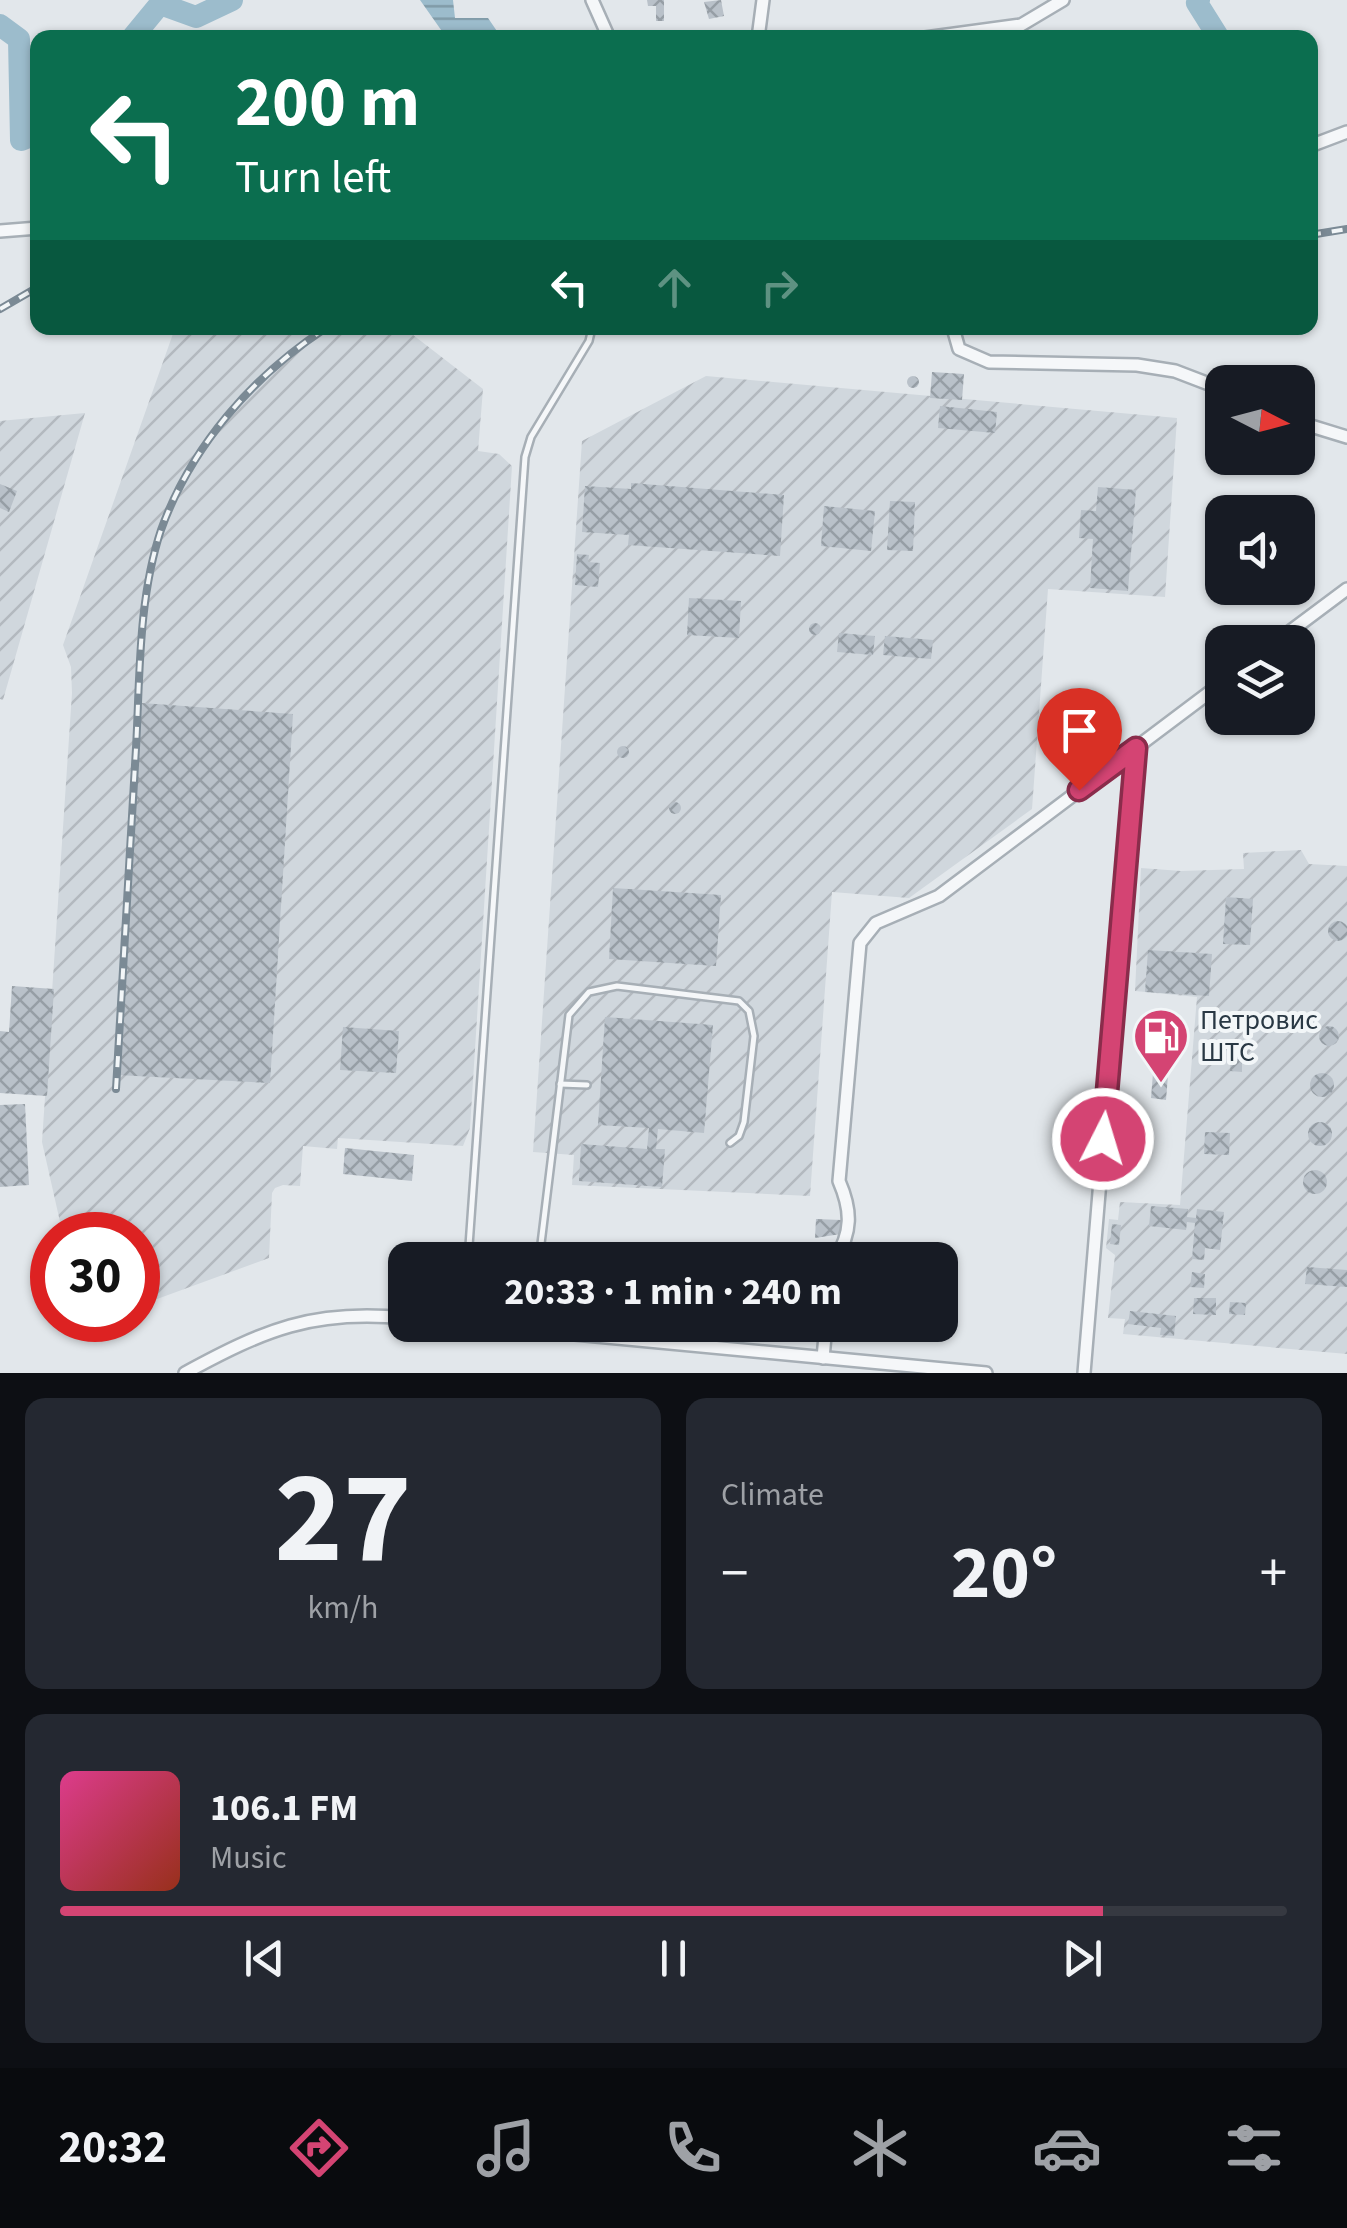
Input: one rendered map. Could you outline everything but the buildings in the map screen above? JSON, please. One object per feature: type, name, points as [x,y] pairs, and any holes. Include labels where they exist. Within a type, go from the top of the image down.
[{"type":"street","points":[[592,0],[605,30]]},
{"type":"street","points":[[759,30],[763,0]]},
{"type":"street","points":[[989,30],[1021,26],[1063,0]]},
{"type":"street","points":[[1318,143],[1347,132]]},
{"type":"street","points":[[0,230],[30,228]]},
{"type":"street","points":[[955,335],[959,349],[989,362],[1137,364],[1175,371],[1205,382]]},
{"type":"street","points":[[1315,427],[1347,437]]},
{"type":"street","points":[[1298,625],[1347,588]]},
{"type":"street","points":[[845,1242],[849,1204],[839,1181],[860,943],[876,923],[939,896],[1205,696]]},
{"type":"street","points":[[1084,1373],[1136,748]]},
{"type":"street","points":[[185,1373],[248,1339],[297,1322],[367,1314],[388,1316]]},
{"type":"street","points":[[667,1342],[986,1373]]},
{"type":"street","points":[[823,1358],[824,1342]]},
{"type":"lane","points":[[469,1242],[525,457],[531,437],[590,335]]},
{"type":"lane","points":[[541,1242],[569,1015],[589,992],[617,986],[739,1001],[749,1010],[754,1036],[744,1122],[740,1136],[730,1143]]},
{"type":"lane","points":[[560,1084],[587,1085]]},
{"type":"shaded area","points":[[173,335],[413,335],[483,389],[478,451],[499,454],[512,466],[470,1128],[463,1146],[338,1138],[337,1149],[303,1146],[300,1186],[283,1185],[272,1193],[269,1258],[160,1298],[160,1212],[58,1212],[42,1142],[71,667],[63,645]]},
{"type":"shaded area","points":[[706,376],[1177,418],[1165,597],[1048,589],[1032,809],[909,898],[832,892],[810,1196],[572,1185],[574,1155],[533,1152],[582,441]]},
{"type":"shaded area","points":[[85,413],[3,700],[0,421]]},
{"type":"shaded area","points":[[1301,850],[1309,864],[1347,866],[1347,1354],[1123,1334],[1125,1319],[1108,1318],[1115,1255],[1106,1248],[1109,1219],[1118,1220],[1120,1202],[1180,1205],[1197,997],[1135,991],[1141,868],[1244,869],[1243,853]]},
{"type":"water","points":[[420,0],[453,0],[455,18],[488,18],[496,30],[441,30]]},
{"type":"waterway","points":[[139,30],[160,4],[196,17],[232,0]]},
{"type":"waterway","points":[[1199,0],[1197,3],[1214,30]]},
{"type":"waterway","points":[[0,25],[19,39],[21,140],[30,136]]},
{"type":"railway","points":[[1318,234],[1347,229]]},
{"type":"railway","points":[[0,309],[30,292]]},
{"type":"railway","points":[[116,1089],[141,638],[153,556],[174,499],[207,442],[250,391],[316,335]]},
{"type":"place","name":"Петровис ШТС","points":[[1161,1085]]},
{"type":"route","points":[[1079,790],[1136,748],[1103,1139]]}]
